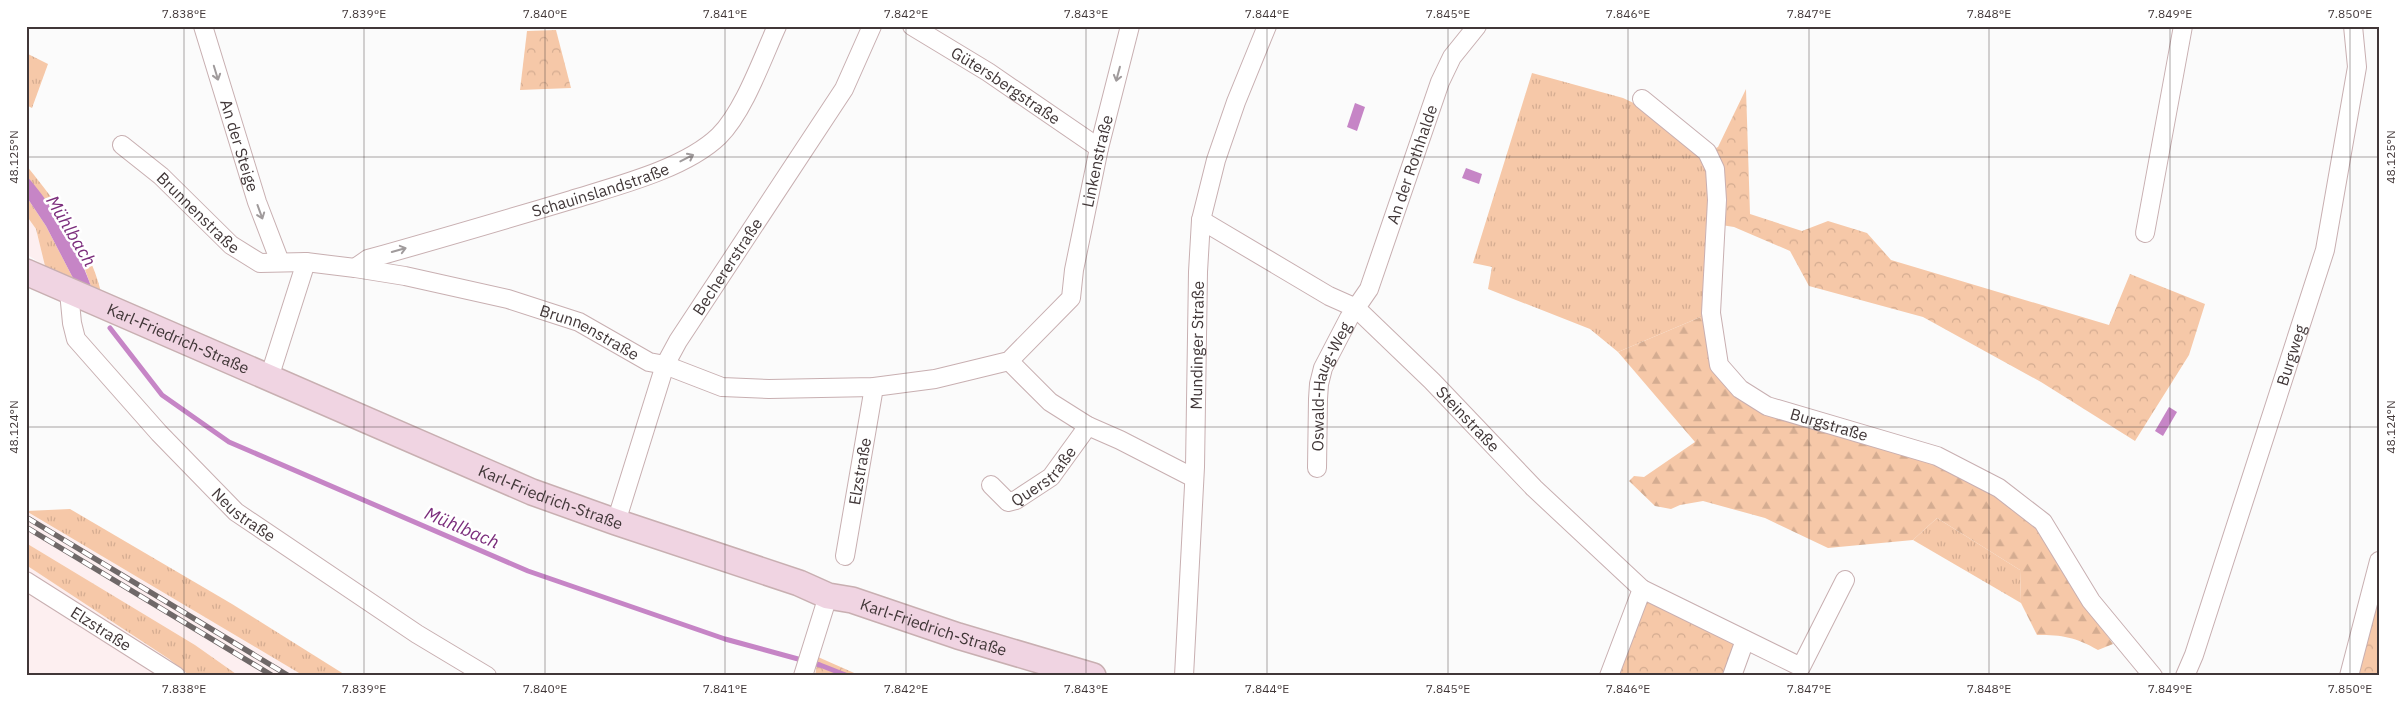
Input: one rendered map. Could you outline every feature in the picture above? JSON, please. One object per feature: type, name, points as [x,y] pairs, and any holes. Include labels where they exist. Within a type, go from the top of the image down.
[{"type":"street","name":"An der Steige","points":[[203,26],[257,202],[280,262]]},
{"type":"street","name":"Schauinslandstraße","points":[[355,268],[368,259],[483,227],[606,189],[688,159],[719,136],[735,117],[777,26]]},
{"type":"street","name":"Bechererstraße","points":[[616,522],[665,365],[684,332],[844,89],[872,26]]},
{"type":"street","name":"Gütersbergstraße","points":[[912,26],[988,72],[1099,148]]},
{"type":"street","name":"Linkenstraße","points":[[1009,361],[1071,298],[1074,270],[1099,148],[1130,26]]},
{"type":"street","name":"Mundinger Straße","points":[[1184,676],[1194,478],[1201,220],[1216,160],[1236,102],[1267,26]]},
{"type":"street","name":"An der Rothhalde","points":[[1356,308],[1372,282],[1440,82],[1452,57],[1477,26]]},
{"type":"street","points":[[2145,232],[2182,26]]},
{"type":"street","name":"Burgweg","points":[[2185,676],[2194,655],[2325,250],[2357,67],[2353,26]]},
{"type":"street","name":"Burgstraße","points":[[1642,99],[1707,152],[1715,169],[1717,200],[1710,313],[1719,365],[1740,390],[1767,406],[1937,456],[1999,488],[2043,522],[2091,601],[2153,676]]},
{"type":"street","name":"Brunnenstraße","points":[[122,145],[161,176],[231,245],[260,263],[306,262],[355,268],[405,276],[508,299],[579,322],[649,362],[665,365],[722,387],[770,390],[874,387],[935,379],[1009,361]]},
{"type":"street","name":"Steinstraße","points":[[1201,220],[1329,296],[1356,308],[1432,381],[1534,488],[1642,589],[1801,668],[1845,580]]},
{"type":"street","points":[[269,378],[306,262]]},
{"type":"street","name":"Karl-Friedrich-Straße","points":[[26,272],[532,492],[800,583],[828,596],[852,600],[958,636],[1093,676]]},
{"type":"street","name":"Neustraße","points":[[69,292],[72,323],[76,338],[159,433],[236,512],[418,634],[487,676]]},
{"type":"street","name":"Oswald-Haug-Weg","points":[[1317,468],[1319,384],[1323,368],[1356,308]]},
{"type":"street","name":"Querstraße","points":[[1009,361],[1050,402],[1088,426],[1120,440],[1194,478]]},
{"type":"street","name":"Elzstraße","points":[[845,556],[874,387]]},
{"type":"street","name":"Querstraße","points":[[991,485],[1008,502],[1016,500],[1051,477],[1088,426]]},
{"type":"street","points":[[2349,676],[2379,561]]},
{"type":"street","name":"Elzstraße","points":[[26,581],[176,676]]},
{"type":"street","points":[[1610,676],[1642,589]]},
{"type":"street","points":[[803,675],[808,652],[828,596]]},
{"type":"street","points":[[1732,676],[1745,640]]},
{"type":"shaded area","points":[[1355,103],[1365,107],[1357,131],[1347,127]]},
{"type":"shaded area","points":[[1466,168],[1482,174],[1479,184],[1462,178]]},
{"type":"shaded area","points":[[26,175],[56,214],[72,243],[92,289],[73,278],[46,226],[26,196]]},
{"type":"shaded area","points":[[26,215],[36,229],[45,266],[26,254]]},
{"type":"shaded area","points":[[2169,407],[2177,412],[2163,436],[2155,431]]},
{"type":"shaded area","points":[[26,511],[304,676],[239,676],[195,645],[26,543]]},
{"type":"shaded area","points":[[26,565],[169,659],[190,676],[26,676]]},
{"type":"green space","points":[[556,30],[571,88],[520,90],[527,31]]},
{"type":"green space","points":[[26,53],[48,64],[32,108],[26,105]]},
{"type":"green space","points":[[1532,73],[1623,98],[1640,106],[1707,152],[1715,224],[1706,223],[1703,316],[1618,352],[1590,329],[1488,289],[1492,267],[1473,263]]},
{"type":"green space","points":[[1746,89],[1750,214],[1802,231],[1828,221],[1867,233],[1891,260],[2109,325],[2130,274],[2205,304],[2189,355],[2135,441],[2041,382],[1923,317],[1809,286],[1790,251],[1734,227],[1715,224],[1707,152],[1718,147]]},
{"type":"green space","points":[[26,165],[71,225],[89,257],[101,292],[92,289],[80,256],[26,174]]},
{"type":"green space","points":[[26,196],[46,226],[73,278],[45,266],[36,229],[26,215]]},
{"type":"green space","points":[[1703,316],[1740,398],[1896,450],[1958,474],[1997,495],[2040,530],[2074,588],[2113,644],[2098,650],[2069,638],[2037,635],[2021,603],[2020,570],[1937,518],[1913,540],[1828,548],[1765,518],[1703,501],[1680,505],[1671,509],[1655,506],[1629,481],[1634,476],[1644,477],[1695,442],[1618,352]]},
{"type":"green space","points":[[70,509],[232,604],[347,676],[304,676],[26,511]]},
{"type":"green space","points":[[1937,518],[2020,570],[2021,603],[1913,540]]},
{"type":"green space","points":[[26,543],[195,645],[239,676],[190,676],[169,659],[26,565]]},
{"type":"green space","points":[[2379,596],[2379,676],[2354,676]]},
{"type":"green space","points":[[1646,597],[1736,642],[1725,676],[1616,676]]},
{"type":"green space","points":[[818,657],[861,676],[815,676]]},
{"type":"waterway","name":"Mühlbach","points":[[110,328],[162,395],[229,442],[528,571],[725,639],[820,665],[848,676]]},
{"type":"railway","points":[[26,517],[289,676]]},
{"type":"railway","points":[[26,527],[273,676]]}]
